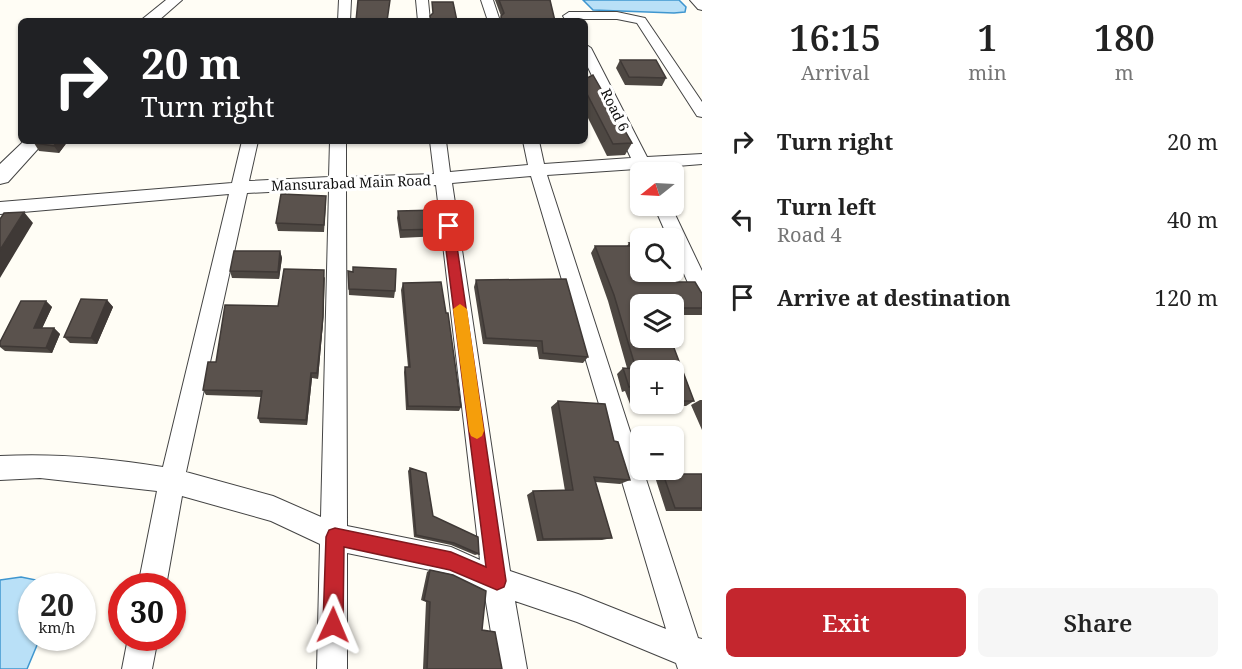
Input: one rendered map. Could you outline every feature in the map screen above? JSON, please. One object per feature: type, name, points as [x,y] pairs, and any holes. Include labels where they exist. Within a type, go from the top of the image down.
[{"type":"street","points":[[152,18],[175,0]]},
{"type":"street","points":[[344,18],[345,0]]},
{"type":"street","points":[[422,0],[424,18]]},
{"type":"street","points":[[487,0],[493,18]]},
{"type":"street","points":[[696,0],[702,7]]},
{"type":"street","points":[[569,15],[616,16],[636,18],[641,21],[702,113]]},
{"type":"street","name":"Road 6","points":[[588,54],[641,162]]},
{"type":"street","points":[[0,177],[32,144]]},
{"type":"street","points":[[154,573],[171,482],[249,144]]},
{"type":"street","points":[[332,669],[338,144]]},
{"type":"street","points":[[438,144],[497,581],[512,669]]},
{"type":"street","points":[[532,144],[537,170],[694,658]]},
{"type":"street","name":"Mansurabad Main Road","points":[[683,162],[702,159]]},
{"type":"street","name":"Mansurabad Main Road","points":[[0,208],[240,190],[272,185],[442,179],[537,170],[630,168]]},
{"type":"street","points":[[667,216],[702,292]]},
{"type":"street","points":[[0,468],[40,466],[132,474],[273,509],[335,537],[451,561],[497,581],[578,608],[694,658]]},
{"type":"street","points":[[137,669],[140,651]]},
{"type":"water","points":[[583,0],[679,0],[686,7],[685,12],[674,13],[593,10]]},
{"type":"water","points":[[18,577],[18,651],[35,651],[27,669],[0,669],[0,580]]},
{"type":"building","points":[[358,0],[390,0],[387,18],[356,18]]},
{"type":"building","points":[[499,0],[550,0],[554,18],[501,18],[504,13]]},
{"type":"building","points":[[432,2],[453,2],[456,18],[430,18],[433,13]]},
{"type":"building","points":[[620,60],[656,60],[666,78],[629,77]]},
{"type":"building","points":[[593,75],[632,143],[613,144],[588,96],[588,78]]},
{"type":"building","points":[[281,194],[326,196],[324,225],[276,223]]},
{"type":"building","points":[[438,210],[442,229],[401,230],[398,211]]},
{"type":"building","points":[[24,212],[0,250],[0,219],[4,213]]},
{"type":"building","points":[[595,246],[630,246],[630,282],[695,282],[702,293],[702,308],[684,308],[684,294],[630,294],[630,348],[674,348],[679,360],[633,360],[614,295]]},
{"type":"building","points":[[234,251],[280,251],[278,272],[230,271]]},
{"type":"building","points":[[353,267],[396,269],[395,291],[349,289],[348,271],[353,272]]},
{"type":"building","points":[[284,269],[324,270],[323,317],[317,373],[311,373],[306,420],[258,418],[262,391],[203,390],[208,362],[216,362],[225,305],[278,306]]},
{"type":"building","points":[[566,279],[588,357],[543,353],[542,341],[486,338],[476,280]]},
{"type":"building","points":[[441,282],[446,313],[448,313],[461,407],[408,406],[405,367],[410,367],[403,283]]},
{"type":"building","points":[[81,299],[107,300],[91,338],[64,337]]},
{"type":"building","points":[[21,301],[46,301],[34,328],[54,328],[46,348],[0,346]]},
{"type":"building","points":[[623,368],[630,369],[630,387],[629,387]]},
{"type":"building","points":[[684,374],[694,401],[684,401]]},
{"type":"building","points":[[558,401],[605,404],[614,441],[618,442],[630,480],[594,477],[612,538],[543,539],[533,491],[573,490]]},
{"type":"building","points":[[410,468],[426,473],[433,516],[478,537],[479,554],[454,543],[416,535]]},
{"type":"building","points":[[684,474],[702,474],[702,508],[675,508],[665,480],[684,480]]},
{"type":"building","points":[[430,570],[453,575],[486,591],[482,630],[495,632],[502,669],[427,669],[430,602],[424,600]]},
{"type":"slow traffic","points":[[460,309],[477,431]]},
{"type":"route","points":[[333,625],[335,537],[451,561],[497,581],[449,226]]}]
